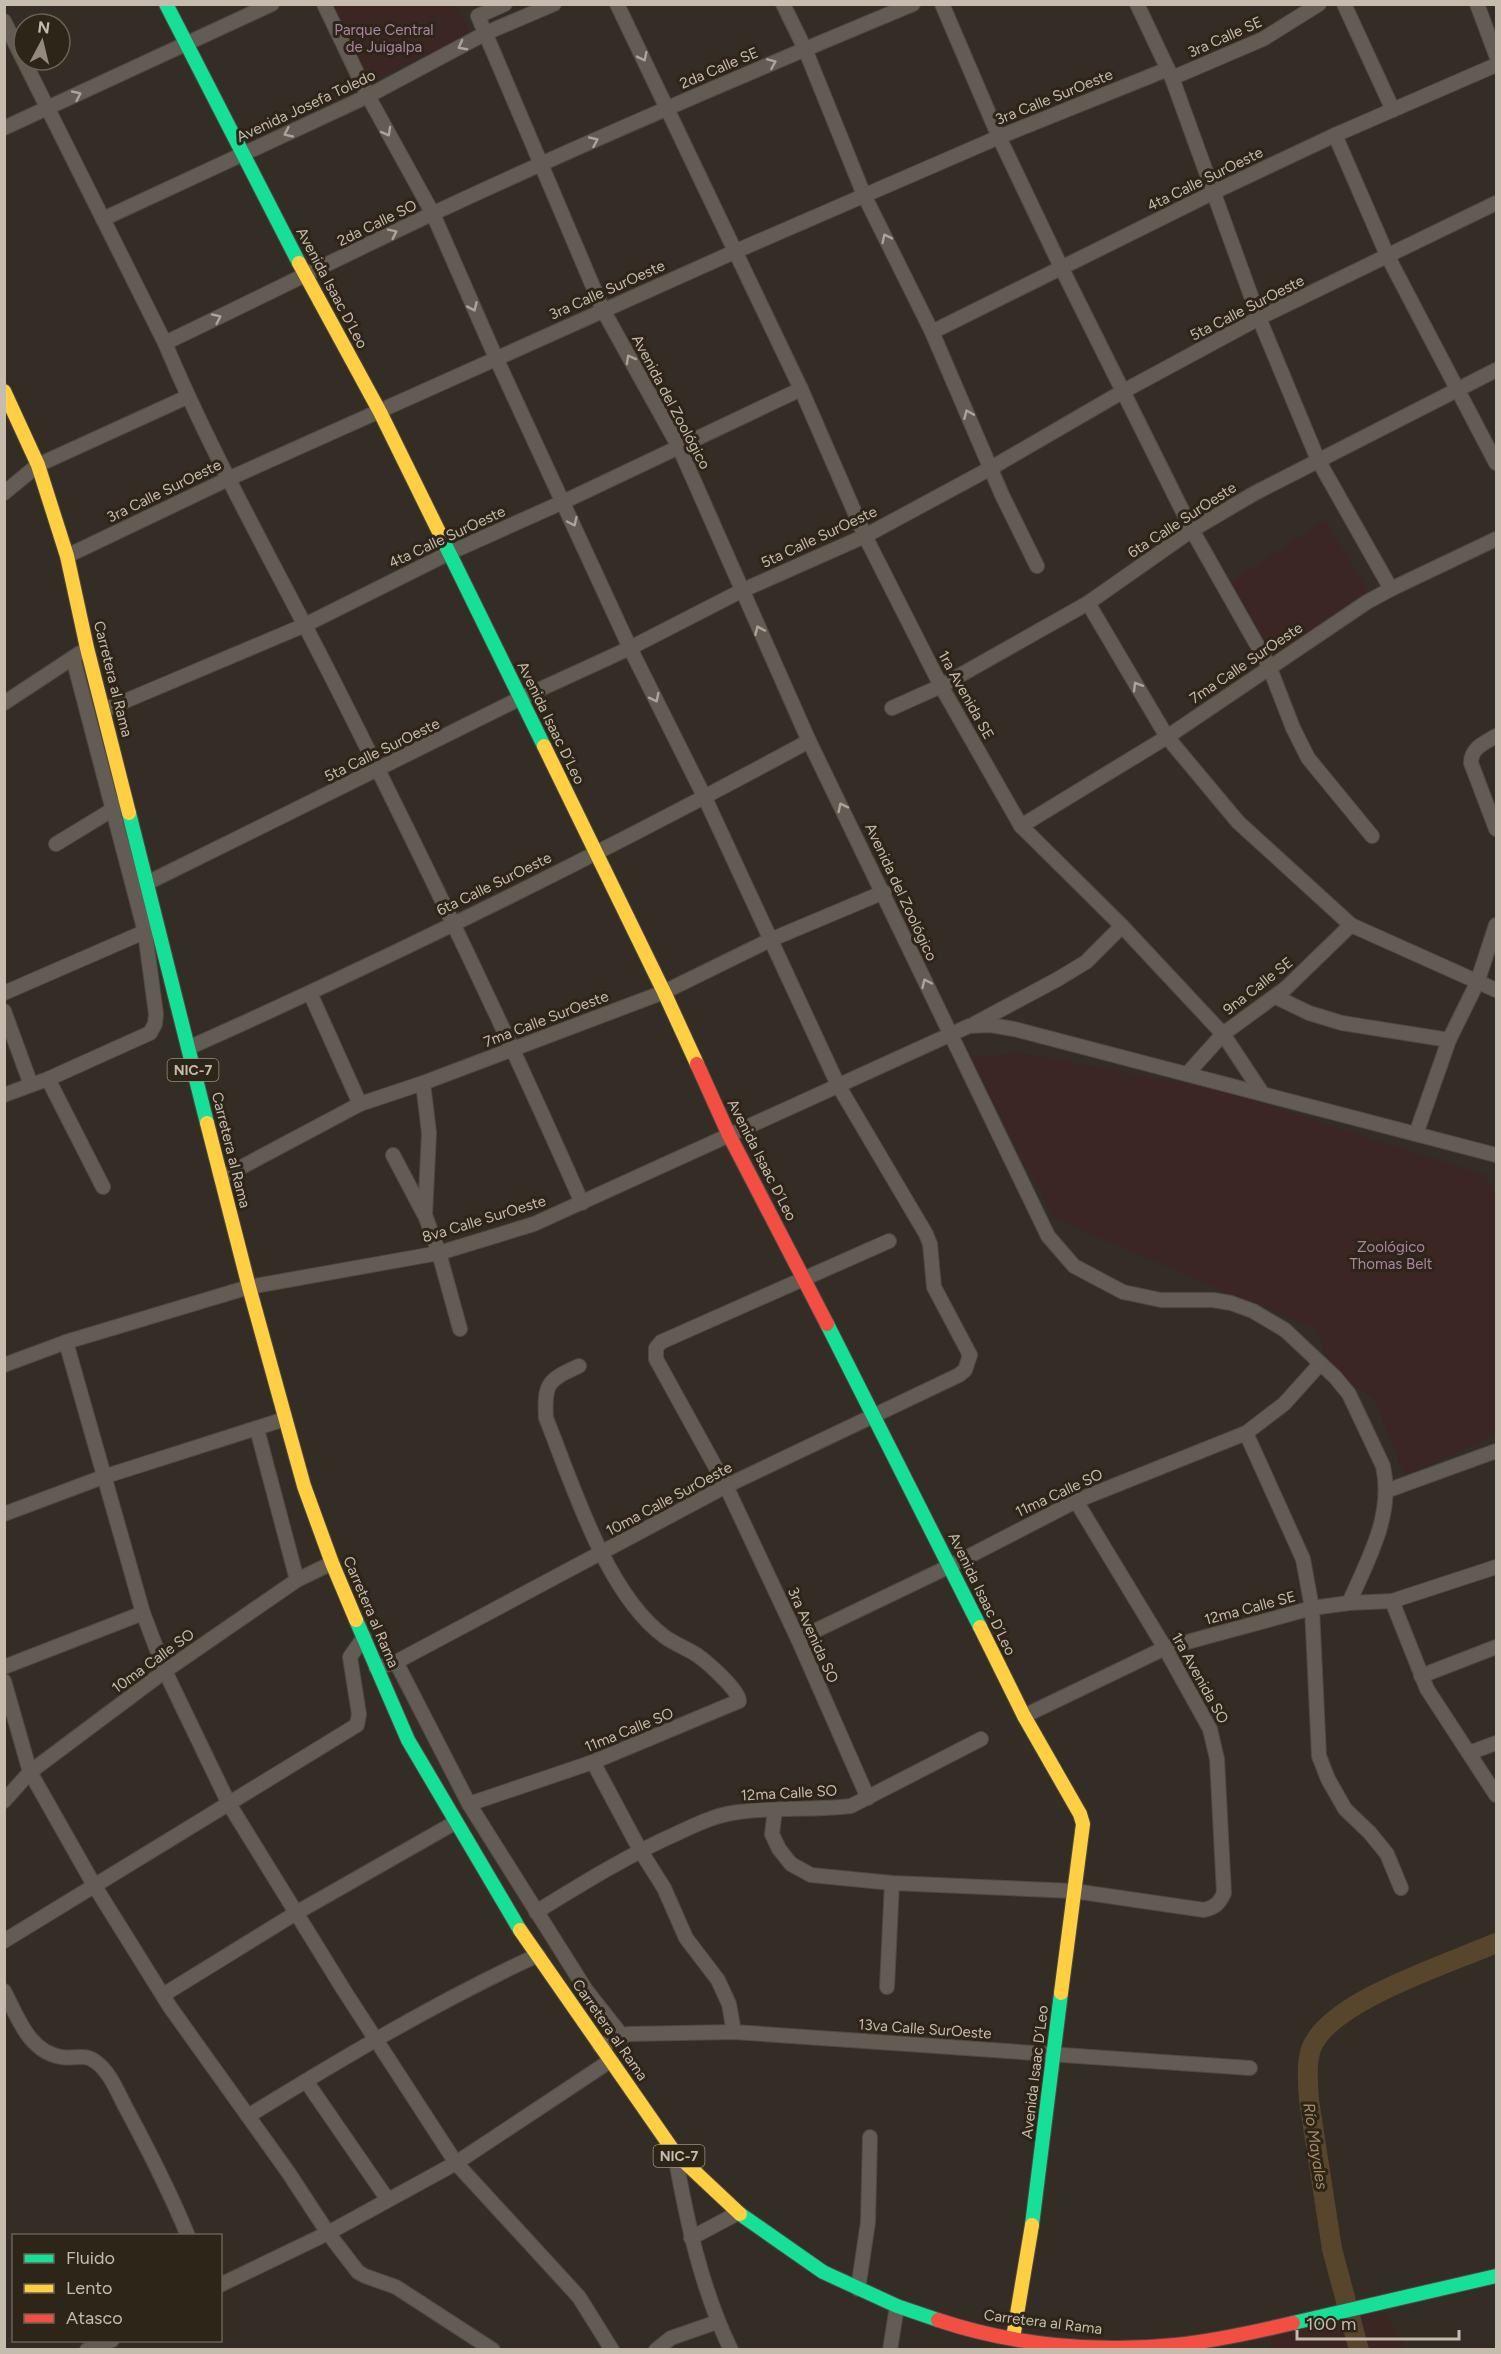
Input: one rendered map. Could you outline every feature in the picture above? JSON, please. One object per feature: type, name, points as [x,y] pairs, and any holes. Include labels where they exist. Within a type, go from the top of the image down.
[{"type":"main road","name":"Avenida Isaac D´Leo","points":[[166,4],[242,155],[380,412],[664,992],[729,1135],[875,1416],[1024,1716],[1080,1814],[1083,1824],[1036,2193],[1013,2338]]},
{"type":"main road","name":"Carretera al Rama","points":[[4,391],[38,465],[67,556],[87,648],[147,883],[151,928],[188,1048],[249,1287],[304,1486],[332,1563],[408,1740],[514,1921],[675,2152],[738,2213],[823,2272],[897,2306],[965,2329],[1013,2338],[1067,2345],[1122,2348],[1176,2346],[1273,2328],[1497,2276]]},
{"type":"street","points":[[4,128],[272,4]]},
{"type":"street","points":[[324,4],[368,96],[433,214],[496,358],[630,648],[705,798],[838,1085]]},
{"type":"street","points":[[476,10],[505,4]]},
{"type":"street","name":"Avenida Josefa Toledo","points":[[103,219],[368,96],[486,33],[554,4]]},
{"type":"street","name":"1ra Avenida SE","points":[[617,4],[801,389],[865,536],[941,686],[1021,826],[1122,926],[1223,1034],[1262,1093]]},
{"type":"street","points":[[783,4],[806,49],[864,195],[932,332],[1011,515],[1037,566]]},
{"type":"street","name":"2da Calle SE","points":[[540,165],[913,4]]},
{"type":"street","points":[[942,4],[999,137],[1062,269],[1192,530],[1269,666],[1293,728],[1308,758],[1372,836]]},
{"type":"street","points":[[1137,4],[1170,73],[1259,318],[1318,460],[1390,589]]},
{"type":"street","name":"3ra Calle SE","points":[[1170,73],[1263,39],[1319,4]]},
{"type":"street","points":[[1344,4],[1393,110]]},
{"type":"street","points":[[1478,4],[1497,55]]},
{"type":"street","name":"Avenida del Zoológico","points":[[476,10],[603,310],[679,447],[741,591],[810,741],[1047,1236],[1074,1266],[1123,1292],[1161,1300],[1213,1300],[1232,1303],[1253,1311],[1285,1329],[1342,1385],[1355,1404],[1383,1466],[1386,1506],[1381,1526],[1349,1603]]},
{"type":"street","points":[[4,21],[165,343],[187,397],[379,770],[454,922],[514,1048],[582,1203]]},
{"type":"street","name":"4ta Calle SurOeste","points":[[932,332],[1214,192],[1335,135],[1497,65]]},
{"type":"street","name":"3ra Calle SurOeste","points":[[67,556],[228,479],[864,195],[999,137],[1170,73]]},
{"type":"street","points":[[1335,135],[1389,257],[1497,463]]},
{"type":"street","name":"2da Calle SO","points":[[165,343],[540,165]]},
{"type":"street","name":"5ta Calle SurOeste","points":[[147,883],[521,698],[630,648],[741,591],[865,536],[1259,318],[1497,203]]},
{"type":"street","name":"6ta Calle SurOeste","points":[[892,708],[941,686],[1088,603],[1192,530],[1255,493],[1497,370]]},
{"type":"street","name":"4ta Calle SurOeste","points":[[104,710],[305,625],[449,553],[563,502],[801,389]]},
{"type":"street","points":[[4,493],[38,465],[187,397]]},
{"type":"street","name":"7ma Calle SurOeste","points":[[1021,826],[1167,737],[1269,666],[1390,589],[1497,539]]},
{"type":"street","points":[[1088,603],[1167,737],[1230,814],[1351,925],[1497,990]]},
{"type":"street","points":[[4,703],[87,648]]},
{"type":"street","points":[[4,1095],[48,1079],[150,1033],[156,1014],[151,928],[112,809],[73,657]]},
{"type":"street","points":[[1497,736],[1475,749],[1471,756],[1471,763],[1497,829]]},
{"type":"street","name":"6ta Calle SurOeste","points":[[188,1048],[310,993],[595,853],[705,798],[810,741]]},
{"type":"street","points":[[56,844],[126,800]]},
{"type":"street","name":"7ma Calle SurOeste","points":[[221,1178],[360,1104],[423,1083],[664,992],[770,940],[884,892]]},
{"type":"street","name":"9na Calle SE","points":[[1187,1074],[1223,1034],[1276,997],[1351,925]]},
{"type":"street","points":[[1416,1134],[1449,1041],[1477,983],[1497,925]]},
{"type":"street","name":"8va Calle SurOeste","points":[[4,1365],[66,1342],[249,1287],[439,1253],[534,1224],[950,1036],[1086,962],[1122,926]]},
{"type":"street","points":[[4,993],[151,928]]},
{"type":"street","points":[[310,993],[360,1104]]},
{"type":"street","points":[[1276,997],[1309,1013],[1342,1023],[1449,1041]]},
{"type":"street","points":[[4,1011],[31,1085]]},
{"type":"street","points":[[969,1026],[990,1025],[1014,1029],[1497,1155]]},
{"type":"street","points":[[48,1079],[103,1187]]},
{"type":"street","points":[[423,1083],[429,1133],[425,1215]]},
{"type":"street","name":"10ma Calle SurOeste","points":[[376,1668],[396,1662],[726,1486],[958,1376],[965,1370],[970,1355],[934,1287],[932,1253],[926,1234],[838,1085]]},
{"type":"street","points":[[393,1155],[425,1215],[439,1253],[460,1329]]},
{"type":"street","points":[[803,1277],[889,1241]]},
{"type":"street","name":"3ra Avenida SO","points":[[803,1277],[661,1342],[656,1348],[656,1359],[726,1486],[798,1639],[868,1798]]},
{"type":"street","points":[[66,1342],[143,1613],[165,1671],[229,1804],[375,2039],[456,2163],[579,2297],[612,2349]]},
{"type":"street","name":"11ma Calle SO","points":[[798,1639],[950,1566],[1076,1501],[1246,1433],[1284,1404],[1320,1364]]},
{"type":"street","points":[[579,1366],[556,1376],[549,1386],[545,1400],[546,1418],[601,1553]]},
{"type":"street","points":[[4,1514],[103,1478],[285,1419]]},
{"type":"street","points":[[257,1429],[297,1580]]},
{"type":"street","points":[[1246,1433],[1303,1559],[1312,1608],[1319,1756],[1328,1779],[1345,1809],[1370,1833],[1387,1854],[1401,1888]]},
{"type":"street","points":[[1386,1491],[1497,1451]]},
{"type":"street","name":"1ra Avenida SO","points":[[1074,1891],[1204,1910],[1215,1907],[1224,1893],[1217,1759],[1214,1741],[1165,1648],[1076,1501]]},
{"type":"street","name":"11ma Calle SO","points":[[469,1804],[594,1762],[737,1703],[739,1698],[736,1692],[700,1657],[668,1639],[643,1617],[601,1553]]},
{"type":"street","name":"10ma Calle SO","points":[[4,1801],[30,1772],[165,1671],[297,1580],[332,1563]]},
{"type":"street","name":"12ma Calle SE","points":[[1024,1716],[1165,1648],[1312,1608],[1392,1601],[1497,1567]]},
{"type":"street","points":[[1392,1601],[1421,1676],[1497,1795]]},
{"type":"street","points":[[4,1667],[143,1613]]},
{"type":"street","points":[[4,1941],[357,1725],[359,1714],[350,1657],[364,1637]]},
{"type":"street","points":[[1421,1676],[1497,1647]]},
{"type":"street","points":[[396,1662],[469,1804],[586,1990],[623,2037]]},
{"type":"street","points":[[4,1681],[30,1772],[94,1885],[163,1995],[328,2233],[358,2272],[396,2287],[493,2349]]},
{"type":"street","name":"12ma Calle SO","points":[[536,1912],[640,1850],[720,1816],[731,1813],[851,1806],[981,1739]]},
{"type":"street","points":[[1469,1753],[1497,1743]]},
{"type":"street","points":[[594,1762],[640,1850],[664,1887],[686,1938],[718,1980],[729,2004],[734,2032]]},
{"type":"street","points":[[775,1810],[772,1834],[779,1849],[791,1864],[811,1875],[892,1883],[1074,1891]]},
{"type":"street","points":[[163,1995],[296,1913],[456,1822]]},
{"type":"street","points":[[887,1986],[892,1883]]},
{"type":"street","points":[[248,2116],[375,2039],[471,1986],[538,1955]]},
{"type":"street","points":[[4,1990],[28,2037],[44,2052],[63,2057],[82,2056],[96,2062],[109,2076],[148,2149],[188,2234]]},
{"type":"street","name":"13va Calle SurOeste","points":[[600,2046],[628,2034],[734,2032],[1250,2068]]},
{"type":"street","points":[[222,2284],[328,2233],[456,2163],[610,2061]]},
{"type":"street","points":[[306,2081],[388,2200]]},
{"type":"street","points":[[858,2289],[868,2222],[870,2137]]},
{"type":"street","points":[[675,2152],[691,2238],[717,2322],[731,2349]]},
{"type":"street","points":[[691,2238],[738,2213]]},
{"type":"street","points":[[890,2349],[897,2306]]},
{"type":"street","points":[[656,2349],[671,2338],[717,2322]]},
{"type":"street","points":[[87,2349],[106,2342]]},
{"type":"green space","name":"Parque Central de Juigalpa","points":[[330,5],[456,5],[471,36],[366,83]]},
{"type":"green space","points":[[1325,520],[1372,597],[1275,661],[1231,582]]},
{"type":"green space","name":"Zoológico Thomas Belt","points":[[1020,1053],[1224,1091],[1487,1176],[1496,1197],[1496,1433],[1405,1477],[1375,1400],[1332,1369],[1315,1328],[1053,1217],[970,1058]]},
{"type":"green space","points":[[1379,2304],[1407,2349],[1270,2350],[1273,2328]]},
{"type":"waterway","name":"Río Mayales","points":[[1359,2350],[1332,2249],[1309,2100],[1308,2068],[1311,2049],[1322,2031],[1341,2015],[1365,2000],[1422,1973],[1496,1943]]},
{"type":"traffic: fast","points":[[166,4],[299,263]]},
{"type":"traffic: fast","points":[[440,534],[544,746]]},
{"type":"traffic: fast","points":[[129,813],[207,1123]]},
{"type":"traffic: fast","points":[[827,1324],[980,1627]]},
{"type":"traffic: fast","points":[[356,1620],[408,1740],[520,1930]]},
{"type":"traffic: fast","points":[[1032,2225],[1061,1993]]},
{"type":"traffic: fast","points":[[740,2214],[823,2272],[897,2306],[938,2320]]},
{"type":"traffic: fast","points":[[1293,2323],[1496,2276]]},
{"type":"traffic: slow","points":[[299,263],[380,412],[440,534]]},
{"type":"traffic: slow","points":[[4,391],[38,465],[67,556],[87,648],[129,813]]},
{"type":"traffic: slow","points":[[544,746],[697,1064]]},
{"type":"traffic: slow","points":[[207,1123],[304,1486],[356,1620]]},
{"type":"traffic: slow","points":[[980,1627],[1024,1716],[1080,1814],[1083,1824],[1061,1993]]},
{"type":"traffic: slow","points":[[520,1930],[675,2153],[740,2214]]},
{"type":"traffic: slow","points":[[1013,2338],[1032,2225]]},
{"type":"traffic: jam","points":[[697,1064],[729,1135],[827,1324]]},
{"type":"traffic: jam","points":[[938,2320],[966,2329],[1025,2341],[1115,2348],[1190,2343],[1293,2323]]}]
